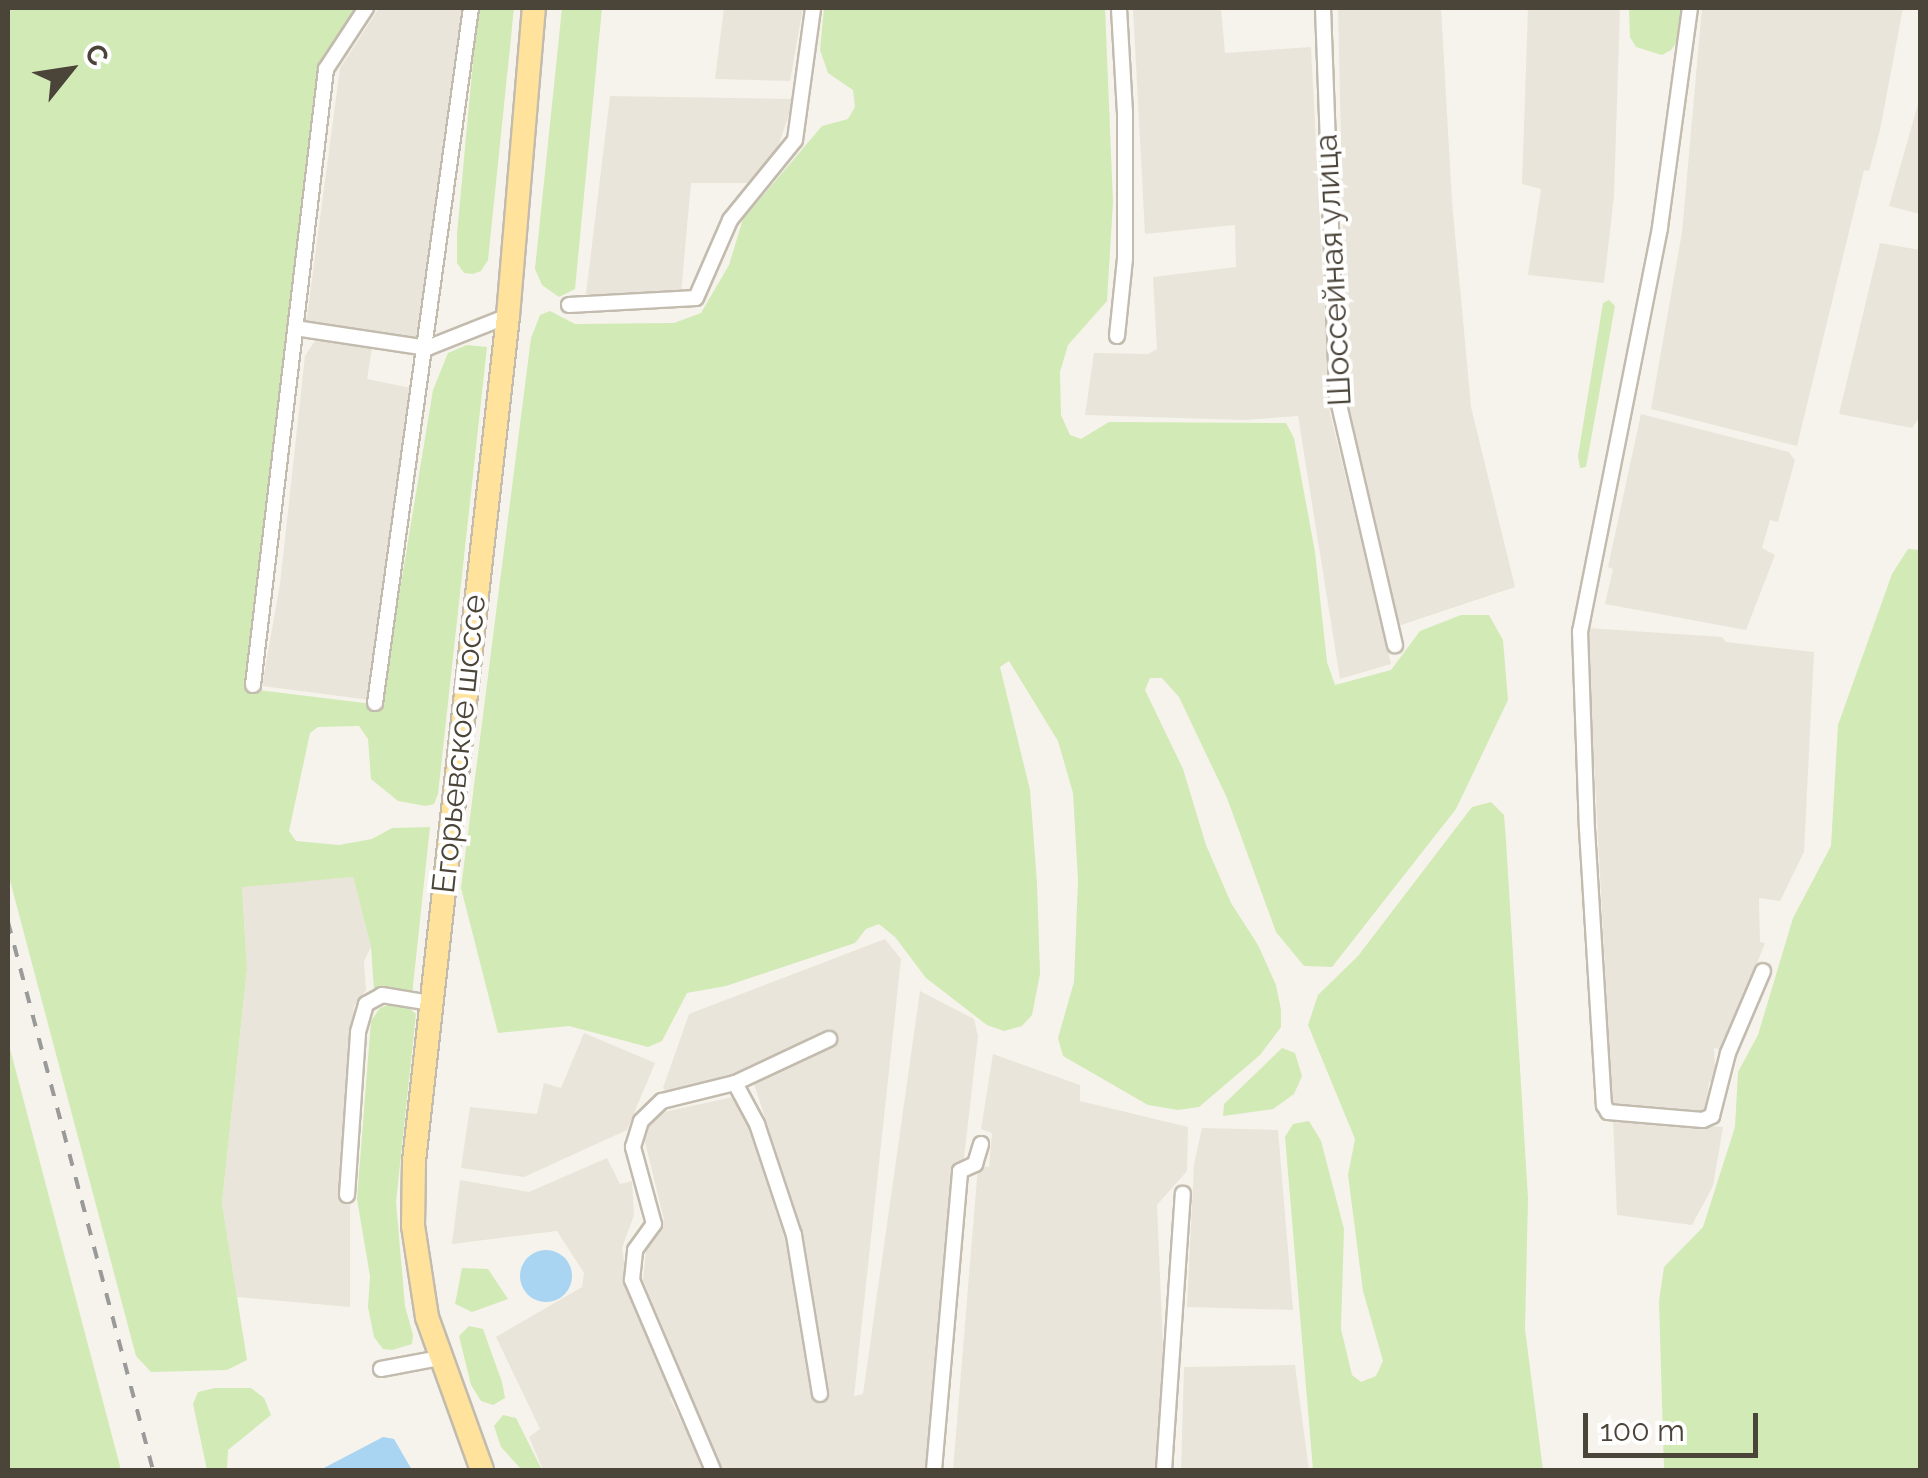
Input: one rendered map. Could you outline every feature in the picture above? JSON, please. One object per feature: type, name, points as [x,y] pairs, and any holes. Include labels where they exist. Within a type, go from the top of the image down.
[{"type":"main road","name":"Егорьевское шоссе","points":[[482,1470],[439,1358],[416,1267],[414,1161],[508,316],[534,8]]},
{"type":"street","points":[[253,685],[326,70],[366,8]]},
{"type":"street","points":[[375,702],[472,8]]},
{"type":"street","points":[[569,305],[696,298],[730,220],[795,140],[813,8]]},
{"type":"street","points":[[1117,336],[1125,259],[1126,113],[1119,8]]},
{"type":"street","name":"Шоссейная улица","points":[[1323,8],[1337,396],[1394,646]]},
{"type":"street","points":[[1690,8],[1660,228],[1580,631],[1587,829],[1604,1106],[1608,1112],[1703,1120],[1712,1116],[1728,1053],[1762,971]]},
{"type":"street","points":[[294,328],[426,348],[508,316]]},
{"type":"street","points":[[346,1195],[358,1032],[366,1004],[382,995],[431,1003]]},
{"type":"street","points":[[713,1470],[632,1280],[636,1250],[654,1224],[633,1147],[641,1121],[662,1100],[735,1082],[830,1038]]},
{"type":"street","points":[[735,1082],[757,1124],[794,1236],[820,1394]]},
{"type":"street","points":[[934,1470],[960,1171],[975,1164],[981,1144]]},
{"type":"street","points":[[1164,1470],[1183,1194]]},
{"type":"street","points":[[381,1368],[439,1358]]},
{"type":"shaded area","points":[[379,8],[467,8],[419,338],[306,324],[340,68]]},
{"type":"shaded area","points":[[724,8],[803,8],[790,81],[715,79]]},
{"type":"shaded area","points":[[1133,8],[1221,8],[1225,53],[1311,47],[1330,413],[1391,664],[1340,679],[1298,416],[1244,420],[1085,415],[1094,353],[1148,354],[1157,349],[1153,277],[1236,267],[1235,225],[1145,234]]},
{"type":"shaded area","points":[[1338,8],[1441,8],[1452,201],[1471,407],[1515,587],[1398,626],[1347,413]]},
{"type":"shaded area","points":[[1528,8],[1620,8],[1614,196],[1604,283],[1528,275],[1541,189],[1522,184]]},
{"type":"shaded area","points":[[1702,8],[1903,8],[1880,130],[1869,171],[1864,170],[1797,446],[1651,409],[1682,232]]},
{"type":"shaded area","points":[[610,96],[794,99],[776,153],[747,183],[691,183],[681,294],[586,294]]},
{"type":"shaded area","points":[[1920,97],[1920,214],[1889,206]]},
{"type":"shaded area","points":[[1880,243],[1920,250],[1920,417],[1912,428],[1839,414]]},
{"type":"shaded area","points":[[329,338],[373,343],[367,379],[416,389],[370,700],[262,686],[280,584],[305,356],[314,342]]},
{"type":"shaded area","points":[[1641,414],[1789,452],[1795,460],[1778,522],[1770,520],[1762,548],[1775,555],[1746,630],[1605,604],[1613,569],[1608,567]]},
{"type":"shaded area","points":[[1587,628],[1722,637],[1726,642],[1814,652],[1804,852],[1780,901],[1759,898],[1760,942],[1765,943],[1723,1050],[1714,1048],[1716,1082],[1709,1082],[1706,1108],[1698,1116],[1619,1108],[1612,1102]]},
{"type":"shaded area","points":[[353,877],[371,947],[364,961],[366,990],[354,1006],[339,1201],[350,1202],[350,1307],[237,1297],[222,1203],[247,969],[242,886]]},
{"type":"shaded area","points":[[885,939],[901,959],[854,1396],[863,1394],[920,991],[974,1019],[978,1036],[928,1470],[722,1470],[643,1280],[646,1250],[664,1220],[643,1134],[659,1113],[738,1096],[789,1252],[818,1401],[829,1399],[803,1233],[752,1078],[838,1041],[836,1031],[748,1066],[746,1071],[665,1091],[663,1088],[689,1014]]},
{"type":"shaded area","points":[[584,1033],[655,1063],[627,1130],[524,1177],[461,1168],[470,1107],[537,1114],[544,1083],[561,1088]]},
{"type":"shaded area","points":[[993,1054],[1080,1085],[1080,1101],[1188,1127],[1187,1171],[1157,1205],[1164,1370],[1155,1470],[953,1470],[978,1166],[989,1167],[992,1133],[981,1129]]},
{"type":"shaded area","points":[[1613,1120],[1723,1127],[1713,1186],[1692,1225],[1617,1215]]},
{"type":"shaded area","points":[[1202,1128],[1278,1130],[1293,1310],[1187,1307],[1194,1164]]},
{"type":"shaded area","points":[[607,1158],[620,1184],[632,1181],[634,1215],[622,1248],[627,1281],[675,1394],[670,1398],[705,1470],[543,1470],[529,1437],[540,1429],[496,1337],[582,1287],[584,1273],[557,1231],[452,1244],[460,1180],[529,1192]]},
{"type":"shaded area","points":[[1295,1365],[1309,1470],[1181,1470],[1184,1367]]},
{"type":"green space","points":[[8,8],[361,8],[322,68],[249,689],[381,705],[433,390],[448,353],[467,345],[487,347],[434,804],[398,801],[371,779],[368,739],[359,726],[318,727],[310,733],[289,831],[296,841],[339,845],[372,839],[392,828],[430,827],[412,995],[374,990],[371,947],[353,877],[242,887],[247,969],[222,1203],[247,1360],[227,1370],[151,1372],[136,1356],[8,873]]},
{"type":"green space","points":[[478,8],[514,8],[488,260],[481,271],[473,274],[464,273],[457,263],[457,234]]},
{"type":"green space","points":[[562,8],[602,8],[575,289],[559,297],[542,285],[535,269]]},
{"type":"green space","points":[[824,8],[1105,8],[1113,202],[1107,301],[1068,345],[1060,372],[1061,415],[1070,435],[1081,439],[1109,422],[1286,423],[1294,438],[1315,552],[1327,662],[1335,685],[1391,670],[1420,631],[1461,615],[1489,615],[1503,640],[1508,700],[1456,809],[1332,967],[1304,966],[1276,932],[1227,798],[1179,697],[1162,678],[1150,678],[1145,690],[1183,769],[1206,845],[1231,903],[1258,945],[1276,985],[1281,1010],[1281,1027],[1260,1055],[1199,1107],[1178,1110],[1148,1105],[1063,1056],[1058,1038],[1074,982],[1078,880],[1073,793],[1058,741],[1009,661],[1000,667],[1030,790],[1037,883],[1040,974],[1032,1015],[1022,1026],[1004,1031],[987,1025],[926,978],[895,937],[879,924],[866,929],[855,943],[726,986],[687,993],[662,1041],[648,1047],[569,1026],[498,1033],[461,888],[531,338],[540,315],[550,311],[575,324],[674,323],[701,313],[729,265],[743,219],[822,126],[848,119],[855,107],[853,90],[828,73],[820,50]]},
{"type":"green space","points":[[1629,8],[1681,8],[1679,39],[1671,50],[1662,55],[1636,47],[1630,37]]},
{"type":"green space","points":[[1609,300],[1615,306],[1586,467],[1580,468],[1578,456],[1603,303]]},
{"type":"green space","points":[[1908,549],[1920,550],[1920,1470],[1664,1470],[1659,1301],[1664,1267],[1703,1227],[1735,1127],[1738,1072],[1758,1035],[1793,918],[1831,846],[1838,725],[1892,574]]},
{"type":"green space","points":[[1491,802],[1504,815],[1528,1198],[1525,1329],[1543,1470],[1313,1470],[1285,1137],[1293,1124],[1309,1121],[1321,1141],[1344,1229],[1341,1329],[1352,1375],[1361,1382],[1376,1376],[1383,1361],[1363,1291],[1348,1175],[1355,1139],[1308,1025],[1318,995],[1358,956],[1472,807]]},
{"type":"green space","points":[[393,1003],[406,1005],[416,1014],[396,1202],[405,1306],[413,1335],[412,1344],[392,1350],[383,1349],[374,1337],[368,1307],[370,1276],[357,1199],[371,1021],[380,1008]]},
{"type":"green space","points":[[8,1041],[121,1470],[8,1470]]},
{"type":"green space","points":[[1282,1048],[1295,1053],[1302,1076],[1294,1094],[1273,1109],[1223,1116],[1224,1104]]},
{"type":"green space","points":[[462,1268],[488,1269],[508,1299],[472,1312],[455,1304]]},
{"type":"green space","points":[[469,1326],[483,1329],[502,1382],[505,1398],[493,1405],[481,1401],[471,1385],[459,1336]]},
{"type":"green space","points":[[251,1388],[264,1398],[271,1415],[228,1450],[227,1470],[207,1470],[193,1404],[198,1392]]},
{"type":"green space","points":[[503,1415],[516,1418],[542,1470],[522,1470],[501,1447],[494,1426]]},
{"type":"water","points":[[546,1250],[565,1257],[572,1276],[565,1295],[546,1302],[527,1295],[520,1276],[527,1257]]},
{"type":"water","points":[[383,1437],[394,1439],[412,1470],[320,1470]]},
{"type":"railway","points":[[8,922],[153,1470]]}]
